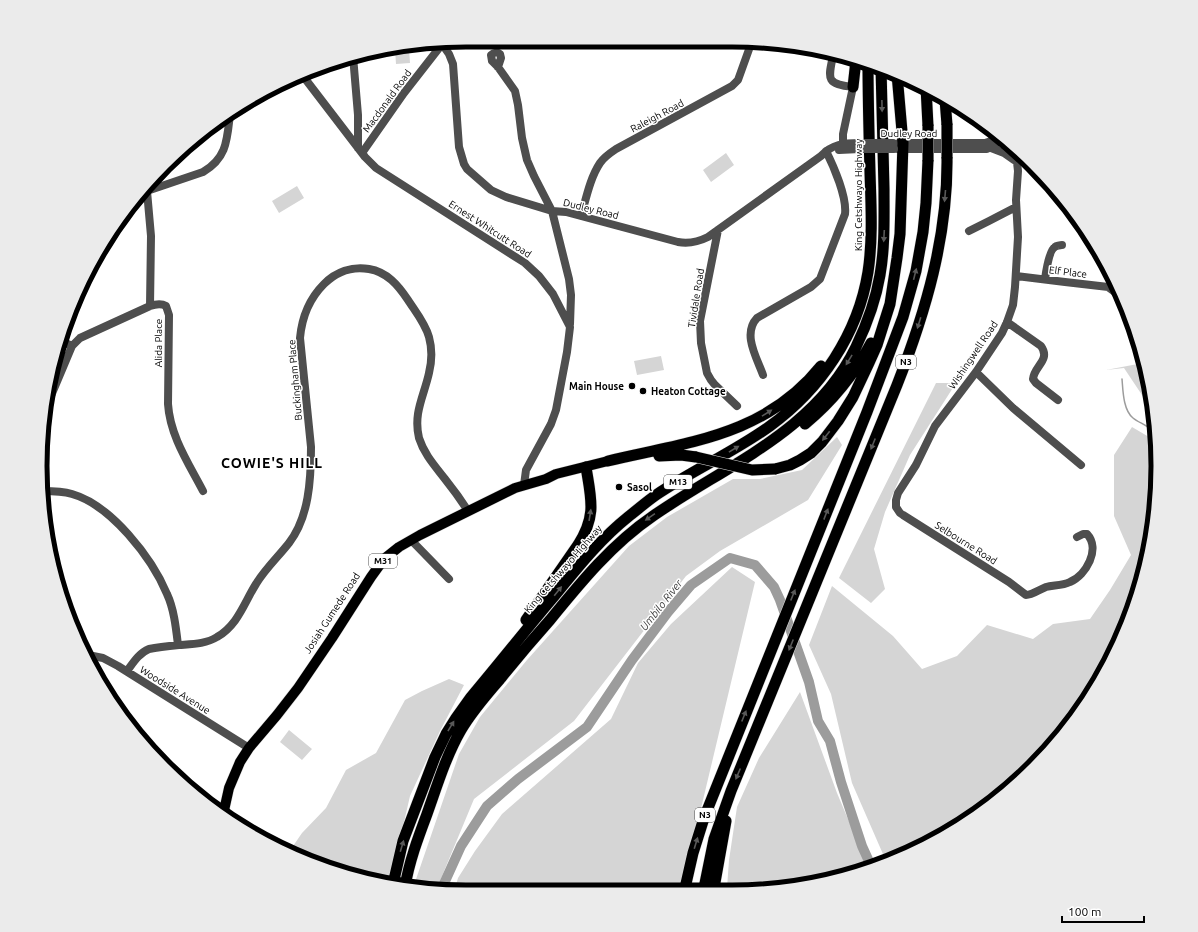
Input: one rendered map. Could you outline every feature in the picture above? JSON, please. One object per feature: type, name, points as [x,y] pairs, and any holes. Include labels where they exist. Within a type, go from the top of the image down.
[{"type":"highway","points":[[853,87],[855,66]]},
{"type":"highway","name":"King Cetshwayo Highway","points":[[393,878],[403,841],[435,757],[446,734],[471,697],[582,562],[616,527],[656,495],[764,430],[783,416],[806,395],[826,372],[837,356],[856,314],[868,272],[871,211],[868,69]]},
{"type":"highway","name":"M13","points":[[406,880],[411,858],[446,763],[458,736],[471,714],[494,686],[598,563],[617,544],[634,529],[669,504],[758,450],[795,424],[821,399],[830,388],[855,348],[872,308],[882,260],[884,225],[881,75]]},
{"type":"highway","points":[[608,464],[681,455],[752,470],[775,469],[790,465],[811,453],[822,442],[838,421],[869,364],[877,345],[890,304],[900,234],[897,81]]},
{"type":"highway","name":"N3","points":[[686,885],[693,853],[704,818],[890,352],[910,294],[923,232],[926,203],[928,160],[926,95]]},
{"type":"highway","name":"N3","points":[[705,885],[714,839],[731,791],[904,366],[926,299],[934,271],[940,240],[946,194],[947,125],[945,105]]},
{"type":"highway","points":[[608,464],[717,435],[744,425],[762,417],[795,393],[818,370],[830,355],[840,338],[854,310],[870,253]]},
{"type":"highway","points":[[669,504],[688,496],[775,446],[793,434],[828,404],[844,386],[865,354],[878,327],[892,287]]},
{"type":"highway","points":[[505,655],[518,632],[584,536],[591,513],[591,494],[586,469]]},
{"type":"highway","points":[[715,885],[731,791]]},
{"type":"main road","name":"Josiah Gumede Road","points":[[224,808],[233,778],[240,762],[249,748],[298,688],[384,559],[411,540],[508,491],[546,479],[557,480],[586,469],[608,464]]},
{"type":"street","name":"Macdonald Road","points":[[360,150],[439,48]]},
{"type":"street","name":"Dudley Road","points":[[445,48],[449,54],[452,64],[459,147],[464,164],[467,169],[486,187],[497,194],[552,211],[566,212],[672,241],[686,243],[701,240],[718,230],[825,153],[834,151],[843,146],[991,148],[1016,160]]},
{"type":"street","name":"Raleigh Road","points":[[581,216],[594,175],[603,160],[616,149],[727,90],[738,80],[750,48]]},
{"type":"street","points":[[832,59],[830,73],[831,80],[836,84],[853,87],[844,128],[843,146]]},
{"type":"street","points":[[354,62],[360,150]]},
{"type":"street","points":[[498,67],[515,91],[527,160],[552,211],[569,280],[570,291],[570,327],[556,410],[551,424],[526,470],[524,485]]},
{"type":"street","name":"Ernest Whitcutt Road","points":[[305,79],[370,163],[532,269],[553,294],[570,327]]},
{"type":"street","points":[[152,189],[203,172],[210,168],[225,149],[229,121]]},
{"type":"street","name":"Dudley Road","points":[[898,146],[984,143],[993,139]]},
{"type":"street","points":[[991,148],[995,141]]},
{"type":"street","points":[[763,375],[751,339],[750,334],[752,325],[757,318],[816,283],[822,274],[844,218],[846,205],[834,167],[825,153]]},
{"type":"street","points":[[1013,156],[1016,160]]},
{"type":"street","name":"Wishingwell Road","points":[[896,507],[898,493],[916,465],[935,426],[976,372],[1008,322],[1013,305],[1016,276],[1018,229],[1016,207],[1018,171],[1016,160]]},
{"type":"street","points":[[147,196],[151,236],[150,306]]},
{"type":"street","points":[[969,231],[1016,207]]},
{"type":"street","name":"Tividale Road","points":[[718,230],[700,321],[701,343],[707,373],[711,380],[738,406]]},
{"type":"street","points":[[1045,279],[1051,252],[1055,246],[1062,245]]},
{"type":"street","name":"Buckingham Place","points":[[127,671],[137,657],[145,650],[207,642],[226,631],[236,620],[262,574],[289,543],[299,527],[307,496],[311,460],[300,338],[301,330],[306,309],[313,296],[326,282],[337,274],[352,268],[364,268],[386,276],[400,288],[422,322],[428,335],[431,358],[430,372],[418,413],[419,438],[429,458],[468,511]]},
{"type":"street","name":"Elf Place","points":[[1016,276],[1108,287]]},
{"type":"street","points":[[1108,287],[1112,290]]},
{"type":"street","name":"Alida Place","points":[[72,346],[80,338],[150,306],[156,304],[164,304],[166,306],[168,310],[168,404],[170,418],[177,441],[203,491]]},
{"type":"street","points":[[1008,322],[1043,349],[1045,355],[1034,374],[1033,379],[1058,400]]},
{"type":"street","points":[[54,388],[72,346],[65,343]]},
{"type":"street","points":[[976,372],[1013,408],[1082,465]]},
{"type":"street","points":[[48,491],[66,492],[86,499],[109,515],[128,534],[160,578],[168,595],[175,621],[178,645]]},
{"type":"street","name":"Selbourne Road","points":[[896,507],[900,513],[1009,582],[1026,595],[1032,594],[1047,587],[1070,582],[1082,573],[1091,559],[1092,540],[1087,534],[1082,534],[1077,537]]},
{"type":"street","points":[[411,540],[449,579]]},
{"type":"street","name":"Woodside Avenue","points":[[93,656],[103,658],[127,671],[249,748]]},
{"type":"shaded area","points":[[409,51],[410,63],[396,64],[395,53]]},
{"type":"shaded area","points":[[726,153],[734,165],[711,182],[703,170]]},
{"type":"shaded area","points":[[297,186],[304,198],[279,213],[272,201]]},
{"type":"shaded area","points":[[661,356],[664,370],[637,375],[634,361]]},
{"type":"shaded area","points":[[1138,364],[1145,400],[1124,368],[1106,370]]},
{"type":"shaded area","points":[[936,383],[956,383],[910,455],[885,512],[874,549],[885,589],[871,603],[839,578]]},
{"type":"shaded area","points":[[1132,427],[1149,437],[1151,466],[1150,493],[1143,548],[1129,601],[1108,651],[1095,676],[1064,721],[1047,742],[1008,781],[965,814],[942,829],[884,856],[852,783],[831,694],[809,645],[832,586],[893,636],[922,669],[957,656],[987,625],[1033,639],[1053,624],[1090,619],[1131,555],[1114,516],[1114,455]]},
{"type":"shaded area","points":[[837,437],[842,445],[808,500],[720,551],[686,576],[574,721],[474,799],[439,884],[415,881],[459,754],[480,717],[527,660],[629,546],[667,517],[733,479],[760,479],[802,470]]},
{"type":"shaded area","points":[[732,567],[755,582],[683,885],[456,885],[458,878],[475,851],[502,814],[611,719],[638,663],[671,624]]},
{"type":"shaded area","points":[[449,679],[464,685],[440,731],[410,796],[391,878],[358,871],[331,863],[292,847],[302,833],[326,808],[346,770],[376,753],[405,700]]},
{"type":"shaded area","points":[[800,692],[837,793],[867,863],[814,877],[759,884],[727,885],[729,860],[737,807],[759,758]]},
{"type":"shaded area","points":[[289,730],[312,749],[302,760],[280,742]]},
{"type":"waterway","points":[[1122,379],[1124,400],[1127,410],[1133,418],[1149,428]]},
{"type":"waterway","name":"Umbilo River","points":[[444,884],[461,846],[487,806],[518,779],[587,727],[632,660],[668,612],[691,585],[730,558],[755,565],[774,587],[780,600],[809,682],[818,721],[830,741],[841,782],[862,846],[869,862]]},
{"type":"place","name":"Main House","points":[[632,386]]},
{"type":"place","name":"Heaton Cottage","points":[[643,391]]},
{"type":"place","name":"Sasol","points":[[619,487]]},
{"type":"district","name":"COWIE'S HILL","points":[[272,463]]}]
